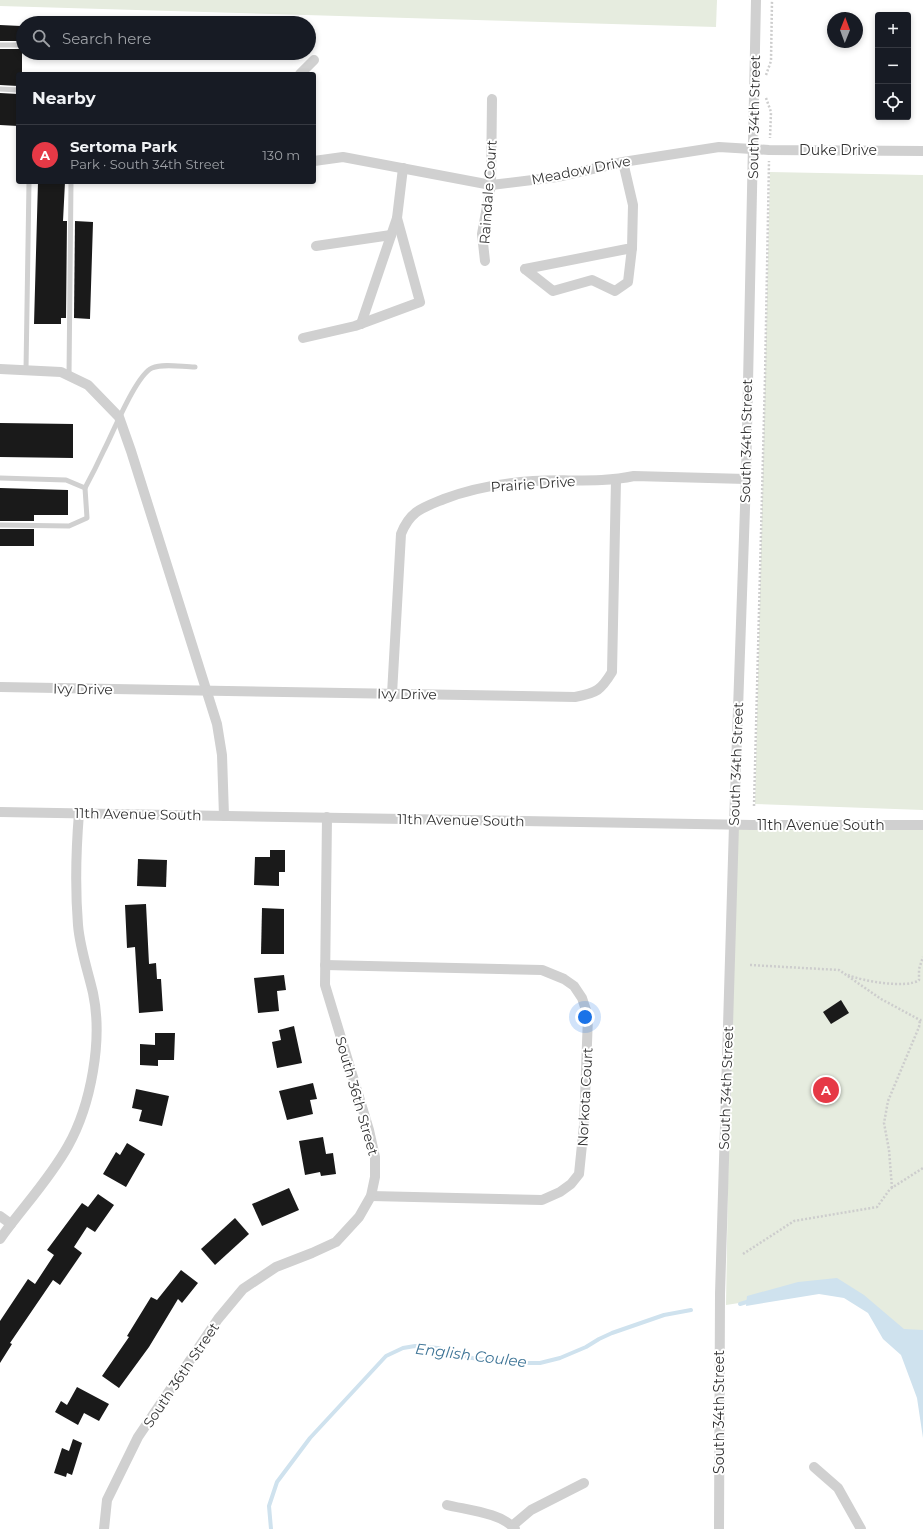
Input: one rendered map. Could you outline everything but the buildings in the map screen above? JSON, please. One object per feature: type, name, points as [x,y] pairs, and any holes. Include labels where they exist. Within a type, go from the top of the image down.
[{"type":"street","name":"South 34th Street","points":[[719,1529],[720,1294],[746,479],[756,0]]},
{"type":"street","points":[[302,72],[314,60]]},
{"type":"street","name":"Raindale Court","points":[[485,261],[482,234],[491,184],[492,99]]},
{"type":"street","name":"Meadow Drive","points":[[316,161],[343,157],[491,184],[557,177],[623,162],[719,147],[753,149]]},
{"type":"street","name":"Duke Drive","points":[[753,149],[923,151]]},
{"type":"street","points":[[623,162],[633,205],[632,248],[628,282],[614,291],[592,280],[553,292],[525,269],[632,248]]},
{"type":"street","points":[[361,324],[397,218],[403,168]]},
{"type":"street","points":[[303,338],[361,324],[420,302],[397,218]]},
{"type":"street","points":[[316,246],[391,235]]},
{"type":"street","points":[[0,369],[61,372],[88,385],[119,417],[131,451],[205,691],[217,724],[222,755],[224,816]]},
{"type":"street","name":"Prairie Drive","points":[[392,694],[401,534],[406,522],[415,513],[453,496],[481,488],[534,481],[616,480],[634,476],[746,479]]},
{"type":"street","name":"Ivy Drive","points":[[0,687],[575,697],[592,694],[605,683],[612,672],[616,480]]},
{"type":"street","name":"11th Avenue South","points":[[0,812],[734,825],[923,825]]},
{"type":"street","points":[[0,1239],[49,1175],[68,1146],[81,1116],[90,1086],[96,1049],[96,1021],[93,994],[82,952],[78,926],[76,890],[79,813]]},
{"type":"street","name":"South 36th Street","points":[[104,1529],[107,1500],[138,1437],[218,1319],[243,1289],[276,1267],[336,1242],[359,1217],[371,1196],[375,1177],[375,1157],[369,1130],[325,985],[327,817]]},
{"type":"street","name":"Norkota Court","points":[[325,965],[542,970],[564,979],[574,986],[582,998],[588,1016],[582,1154],[579,1174],[571,1184],[560,1192],[542,1200],[371,1196]]},
{"type":"street","points":[[0,1216],[11,1224]]},
{"type":"street","points":[[814,1466],[838,1488],[861,1529]]},
{"type":"street","points":[[447,1505],[498,1517],[514,1527],[531,1510],[584,1483]]},
{"type":"lane","points":[[0,45],[16,45]]},
{"type":"lane","points":[[0,89],[16,90]]},
{"type":"lane","points":[[26,370],[29,184]]},
{"type":"lane","points":[[69,376],[71,184]]},
{"type":"lane","points":[[0,525],[69,526],[87,518],[85,488],[119,417],[144,374],[152,368],[161,366],[195,367]]},
{"type":"lane","points":[[0,478],[66,480],[85,488]]},
{"type":"path","points":[[765,80],[771,62],[772,0]]},
{"type":"path","points":[[765,94],[771,112],[770,138]]},
{"type":"path","points":[[754,806],[769,161]]},
{"type":"path","points":[[750,965],[839,970],[859,980],[914,984],[919,980],[919,969],[923,958]]},
{"type":"path","points":[[844,973],[881,1000],[921,1020],[888,1101],[884,1123],[889,1150],[892,1188]]},
{"type":"path","points":[[743,1254],[794,1221],[878,1207],[892,1188],[923,1168]]},
{"type":"shaded area","points":[[0,0],[717,0],[716,27],[0,6]]},
{"type":"shaded area","points":[[770,172],[923,175],[923,810],[755,804]]},
{"type":"shaded area","points":[[734,825],[923,825],[923,1344],[864,1302],[826,1290],[726,1305]]},
{"type":"water","points":[[837,1278],[864,1295],[904,1329],[923,1330],[923,1438],[917,1398],[901,1355],[883,1339],[868,1313],[844,1298],[819,1294],[746,1306],[747,1296],[798,1282]]},
{"type":"waterway","name":"English Coulee","points":[[740,1304],[750,1301]]},
{"type":"waterway","name":"English Coulee","points":[[271,1529],[269,1506],[277,1482],[310,1438],[386,1356],[403,1348],[415,1346],[438,1348],[472,1358],[517,1363],[540,1363],[560,1358],[586,1347],[612,1333],[664,1315],[691,1310]]},
{"type":"place","name":"Sertoma Park","points":[[826,1090]]}]
